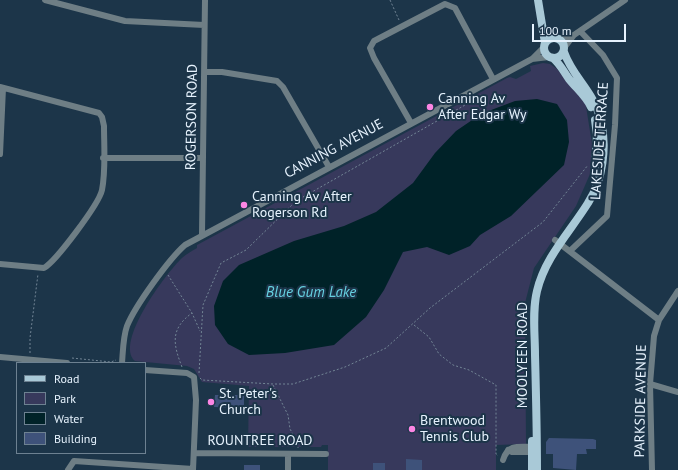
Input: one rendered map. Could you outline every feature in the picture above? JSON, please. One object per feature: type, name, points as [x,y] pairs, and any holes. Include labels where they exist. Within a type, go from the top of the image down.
[{"type":"main road","points":[[538,0],[543,26],[545,53],[551,58]]},
{"type":"main road","points":[[543,26],[562,42],[564,50]]},
{"type":"main road","name":"CANNING AVENUE","points":[[544,45],[549,39],[556,38]]},
{"type":"main road","name":"CANNING AVENUE","points":[[551,58],[559,57],[564,50]]},
{"type":"main road","name":"MOOLYEEN ROAD","points":[[532,470],[534,449],[530,303],[540,267],[589,202],[594,191],[602,162],[603,140],[601,120],[594,101],[570,66],[564,50]]},
{"type":"main road","name":"MOOLYEEN ROAD","points":[[551,58],[564,68],[569,78],[588,101],[595,118],[598,135],[593,183],[588,194],[558,242]]},
{"type":"main road","name":"MOOLYEEN ROAD","points":[[534,449],[538,470]]},
{"type":"street","points":[[45,0],[125,21],[204,25]]},
{"type":"street","name":"ROGERSON ROAD","points":[[202,234],[202,158],[205,72],[204,25],[206,0]]},
{"type":"street","name":"CANNING AVENUE","points":[[564,50],[574,36],[580,31],[625,0]]},
{"type":"street","points":[[411,123],[370,48],[374,41],[445,4],[451,5],[455,8],[493,79]]},
{"type":"street","name":"LAKESIDE TERRACE","points":[[571,250],[608,216],[616,125],[617,78],[603,56],[580,31]]},
{"type":"street","name":"CANNING AVENUE","points":[[556,38],[574,36]]},
{"type":"street","name":"CANNING AVENUE","points":[[122,362],[125,335],[130,320],[178,251],[202,234],[532,59],[544,45]]},
{"type":"street","name":"CANNING AVENUE","points":[[532,59],[551,58]]},
{"type":"street","points":[[205,72],[222,72],[277,81],[283,87],[329,167]]},
{"type":"street","points":[[0,154],[2,87],[99,113],[102,117],[104,126],[102,191],[97,201],[50,264],[44,268],[0,264]]},
{"type":"street","points":[[103,158],[202,158]]},
{"type":"street","points":[[558,242],[571,250],[659,320]]},
{"type":"street","name":"PARKSIDE AVENUE","points":[[652,470],[650,384],[654,336],[659,320],[678,292]]},
{"type":"street","points":[[0,357],[55,362]]},
{"type":"street","points":[[68,470],[74,461],[193,470],[196,383],[194,377],[185,371],[146,370]]},
{"type":"street","points":[[650,384],[678,392]]},
{"type":"street","points":[[503,460],[508,450],[512,452],[534,449]]},
{"type":"street","name":"ROUNTREE ROAD","points":[[194,453],[326,454]]},
{"type":"street","points":[[288,454],[288,470]]},
{"type":"path","points":[[390,0],[402,26]]},
{"type":"path","points":[[480,86],[482,90],[481,96],[296,201],[246,250],[221,264],[203,305],[200,332],[199,375],[202,380],[294,384],[345,367],[386,348],[430,308],[543,222],[582,172],[592,161],[596,161]]},
{"type":"path","points":[[30,360],[30,338],[39,268]]},
{"type":"path","points":[[164,270],[192,314],[200,332]]},
{"type":"path","points":[[185,371],[175,349],[175,338],[177,328],[184,319],[192,314]]},
{"type":"path","points":[[414,324],[429,337],[439,354],[453,365],[469,370],[496,385],[496,454],[503,460]]},
{"type":"path","points":[[273,384],[288,415],[290,429],[298,443],[299,454]]},
{"type":"green space","points":[[543,63],[550,64],[556,68],[585,100],[592,144],[590,174],[576,206],[534,268],[525,303],[526,444],[496,445],[496,470],[328,470],[328,445],[322,445],[321,447],[248,447],[249,386],[202,382],[194,369],[187,366],[135,361],[130,352],[131,339],[136,324],[165,278],[184,257],[197,248],[197,245],[507,78],[510,77],[516,79],[531,71],[530,66]]},
{"type":"water","name":"Blue Gum Lake","points":[[537,99],[557,104],[567,120],[569,142],[564,165],[511,216],[480,235],[470,246],[449,255],[427,247],[403,252],[384,290],[366,317],[334,345],[285,353],[249,355],[228,344],[215,325],[214,306],[223,281],[239,265],[294,241],[344,226],[376,212],[413,183],[435,153],[456,131],[481,114],[515,101]]},
{"type":"building","points":[[215,395],[244,395],[244,408],[214,407]]},
{"type":"building","points":[[549,438],[593,439],[596,440],[596,449],[586,449],[587,454],[577,454],[576,470],[553,468],[553,454],[546,454],[546,442]]},
{"type":"building","points":[[406,459],[422,460],[422,470],[406,470]]},
{"type":"building","points":[[373,463],[385,463],[385,470],[373,470]]},
{"type":"building","points":[[244,465],[260,465],[260,470],[244,470]]},
{"type":"place","name":"Canning Av After Edgar Wy","points":[[430,107]]},
{"type":"place","name":"Canning Av After Rogerson Rd","points":[[244,205]]},
{"type":"place","name":"St. Peter's Church","points":[[211,402]]},
{"type":"place","name":"Brentwood Tennis Club","points":[[412,429]]}]
